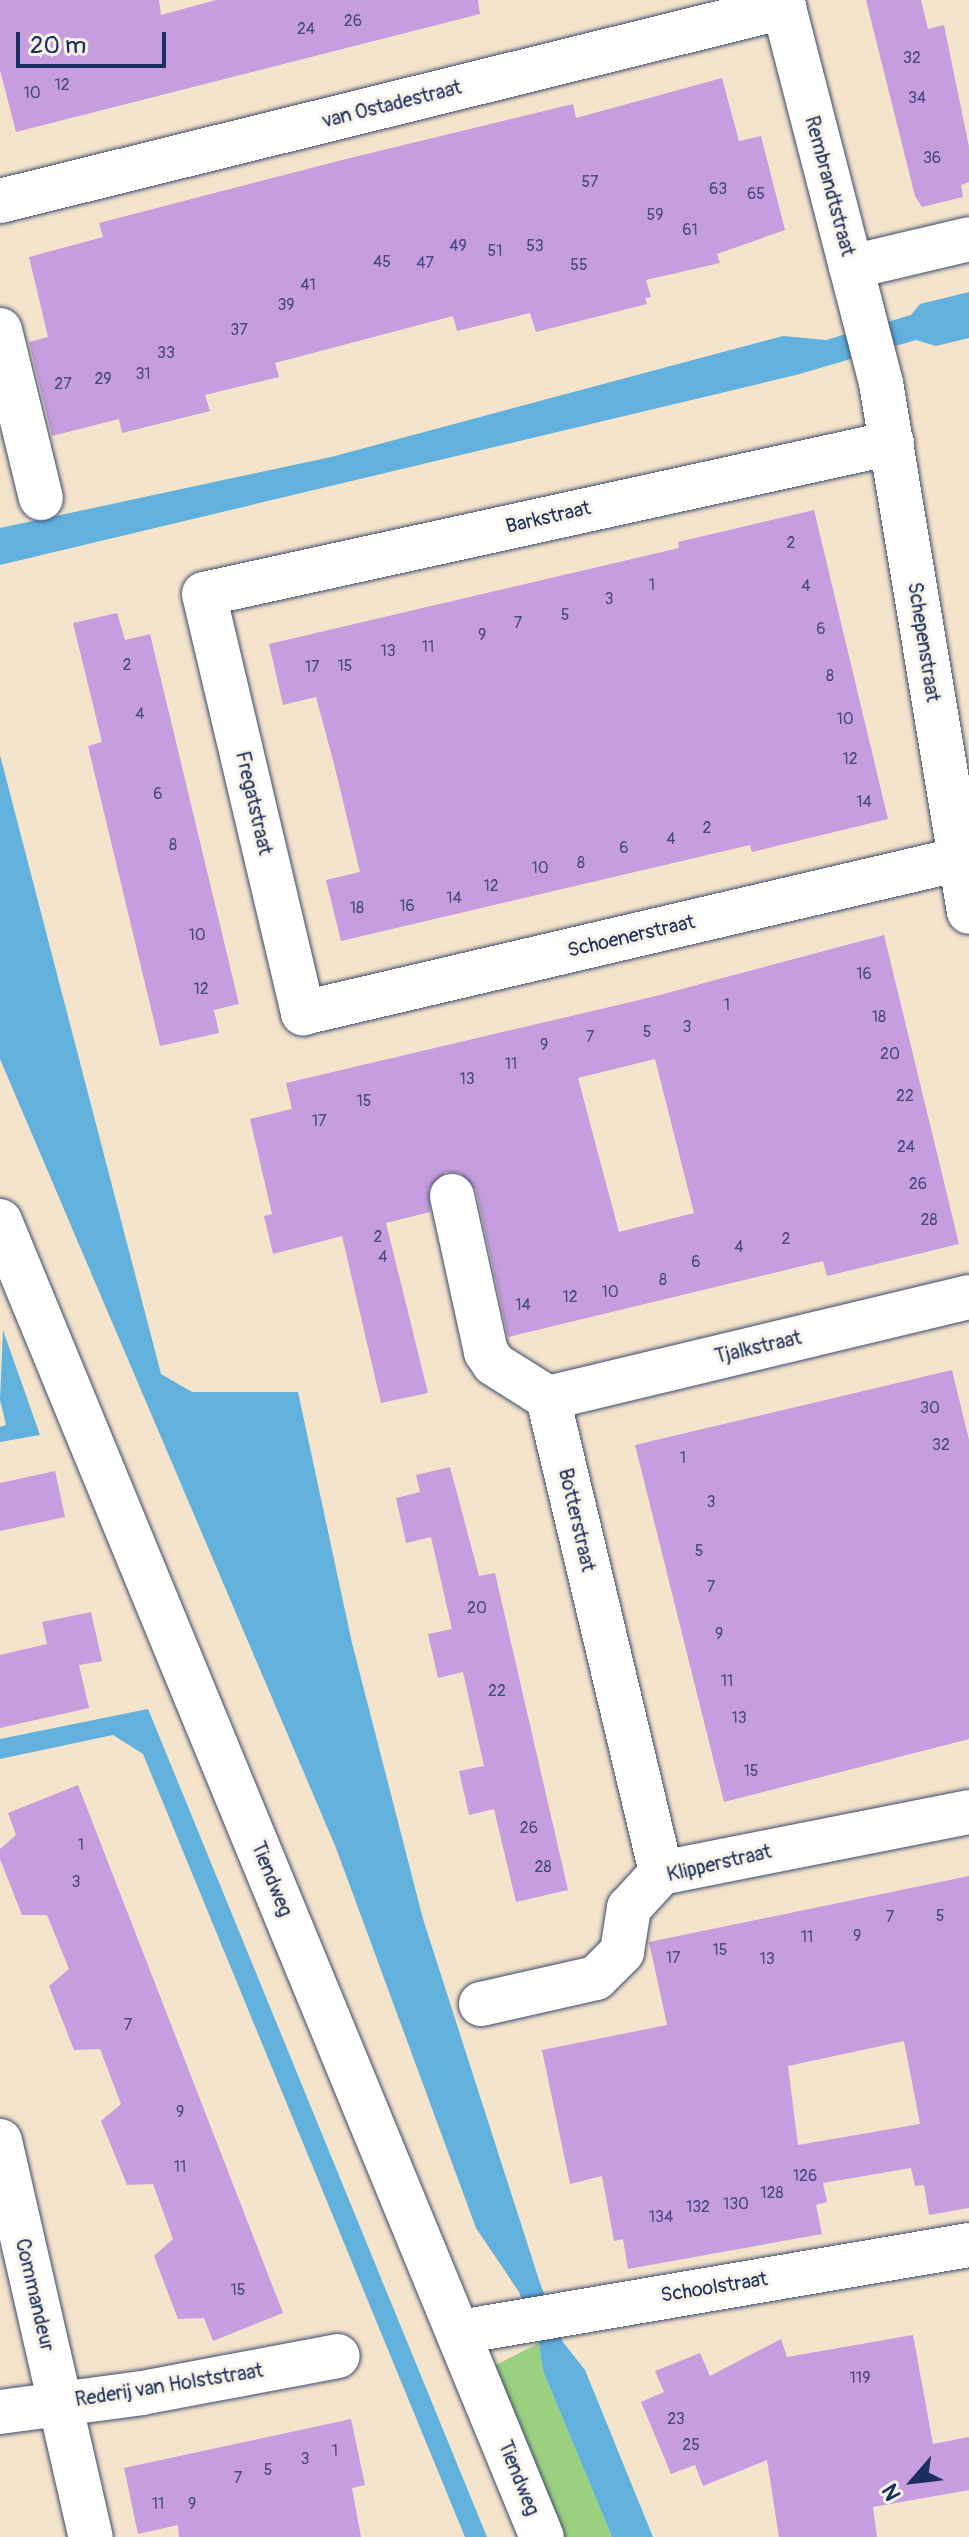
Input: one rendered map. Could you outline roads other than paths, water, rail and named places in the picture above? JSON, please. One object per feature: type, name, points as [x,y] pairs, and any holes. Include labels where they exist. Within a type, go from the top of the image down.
[{"type":"street","name":"van Ostadestraat","points":[[0,201],[783,4]]},
{"type":"street","name":"Rembrandtstraat","points":[[783,4],[878,372]]},
{"type":"street","points":[[856,284],[969,239]]},
{"type":"street","points":[[0,330],[41,498]]},
{"type":"street","name":"Schepenstraat","points":[[878,372],[969,912]]},
{"type":"street","name":"Barkstraat","points":[[204,594],[892,443]]},
{"type":"street","name":"Fregatstraat","points":[[204,594],[303,1013]]},
{"type":"street","name":"Schoenerstraat","points":[[303,1013],[960,859]]},
{"type":"street","points":[[452,1196],[486,1352],[494,1364],[548,1398]]},
{"type":"street","name":"Tiendweg","points":[[0,1221],[9,1265],[460,2332],[542,2537]]},
{"type":"street","name":"Tjalkstraat","points":[[548,1398],[969,1297]]},
{"type":"street","name":"Botterstraat","points":[[548,1398],[661,1873]]},
{"type":"street","name":"Klipperstraat","points":[[481,2004],[596,1978],[622,1952],[629,1908],[661,1873],[969,1812]]},
{"type":"street","name":"Commandeur","points":[[0,2141],[91,2537]]},
{"type":"street","name":"Schoolstraat","points":[[460,2332],[969,2245]]},
{"type":"street","name":"Rederij van Holststraat","points":[[0,2412],[59,2401],[142,2393],[338,2356]]},
{"type":"water","points":[[969,292],[969,338],[936,346],[916,340],[796,375],[0,565],[0,528],[331,457],[783,336],[826,340],[911,315],[920,304]]},
{"type":"water","points":[[0,755],[161,1374],[192,1392],[298,1392],[352,1643],[423,1919],[540,2283],[563,2342],[585,2370],[653,2537],[612,2537],[543,2371],[539,2343],[519,2292],[476,2228],[336,1848],[0,1059]]},
{"type":"water","points":[[3,1330],[40,1435],[0,1442],[0,1427],[6,1425],[0,1400]]},
{"type":"water","points":[[148,1709],[487,2537],[465,2537],[143,1754],[113,1735],[0,1759],[0,1739]]}]
